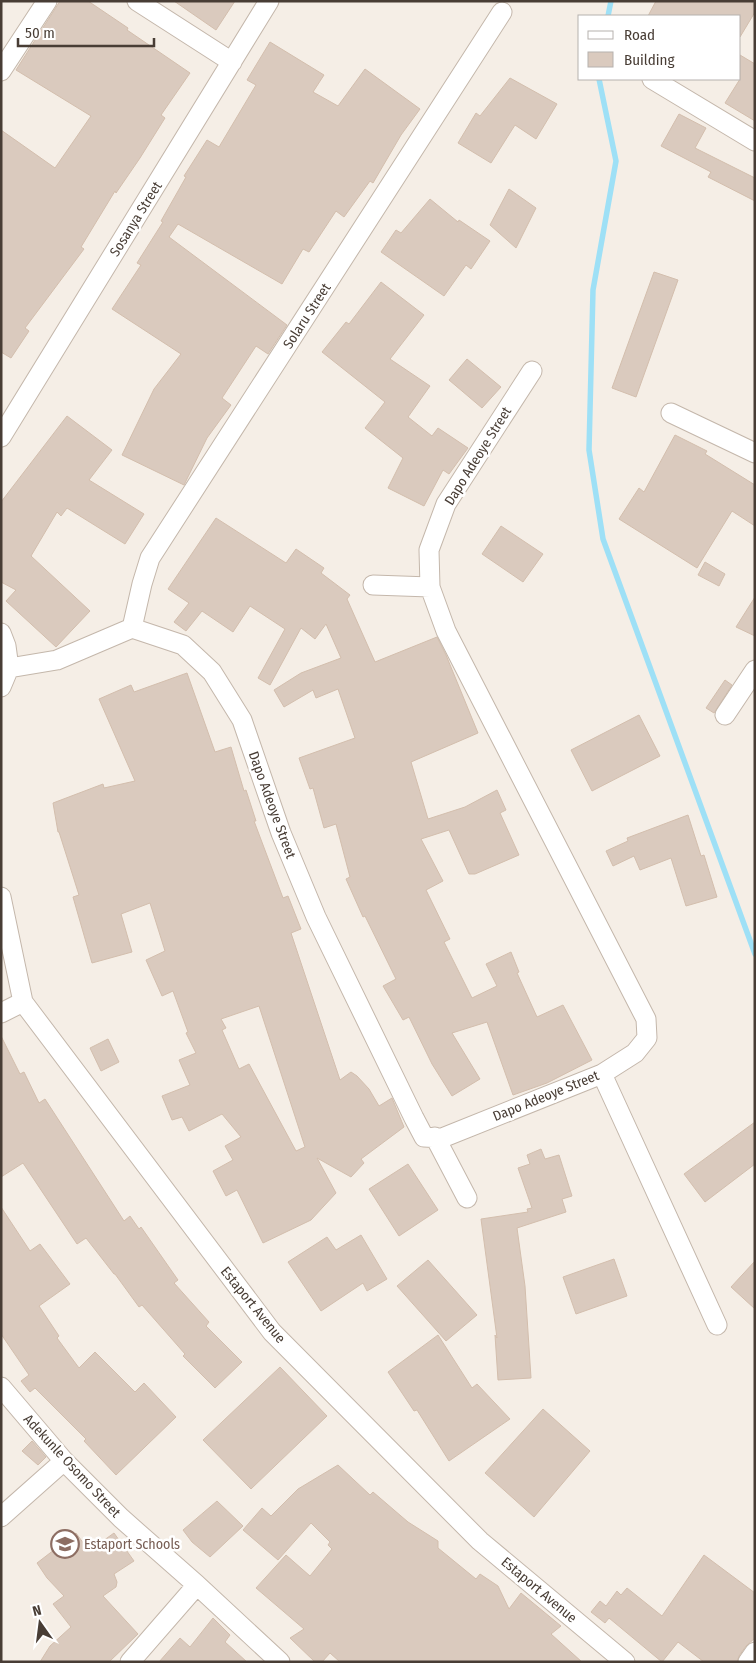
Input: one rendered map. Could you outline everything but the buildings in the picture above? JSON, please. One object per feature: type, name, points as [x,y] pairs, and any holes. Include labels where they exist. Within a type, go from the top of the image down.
[{"type":"street","points":[[1,71],[47,1]]},
{"type":"street","points":[[137,1],[232,62]]},
{"type":"street","name":"Sosanya Street","points":[[1,437],[268,1]]},
{"type":"street","name":"Solaru Street","points":[[132,628],[150,558],[502,12]]},
{"type":"street","points":[[654,80],[755,141]]},
{"type":"street","name":"Dapo Adeoye Street","points":[[132,628],[183,645],[212,672],[242,720],[280,834],[316,917],[424,1137],[442,1138],[602,1074],[635,1053],[647,1038],[646,1019],[446,631],[430,587],[429,550],[446,504],[532,371]]},
{"type":"street","points":[[671,413],[755,453]]},
{"type":"street","points":[[373,585],[430,587]]},
{"type":"street","points":[[9,668],[57,660],[132,628]]},
{"type":"street","points":[[1,633],[6,646],[9,668],[1,687]]},
{"type":"street","points":[[725,715],[755,670]]},
{"type":"street","name":"Estaport Avenue","points":[[1,897],[23,1002],[272,1332],[480,1541],[625,1662]]},
{"type":"street","points":[[1,1013],[23,1002]]},
{"type":"street","points":[[602,1074],[717,1325]]},
{"type":"street","points":[[435,1137],[467,1198]]},
{"type":"street","name":"Adekunle Osomo Street","points":[[1,1387],[64,1461],[121,1518],[280,1662]]},
{"type":"street","points":[[1,1517],[64,1461]]},
{"type":"street","points":[[130,1662],[197,1585]]},
{"type":"street","points":[[748,1662],[755,1652]]},
{"type":"waterway","points":[[608,15],[611,1]]},
{"type":"waterway","points":[[599,80],[616,161],[593,290],[589,450],[603,539],[755,954]]},
{"type":"place","name":"Estaport Schools","points":[[65,1544]]}]
